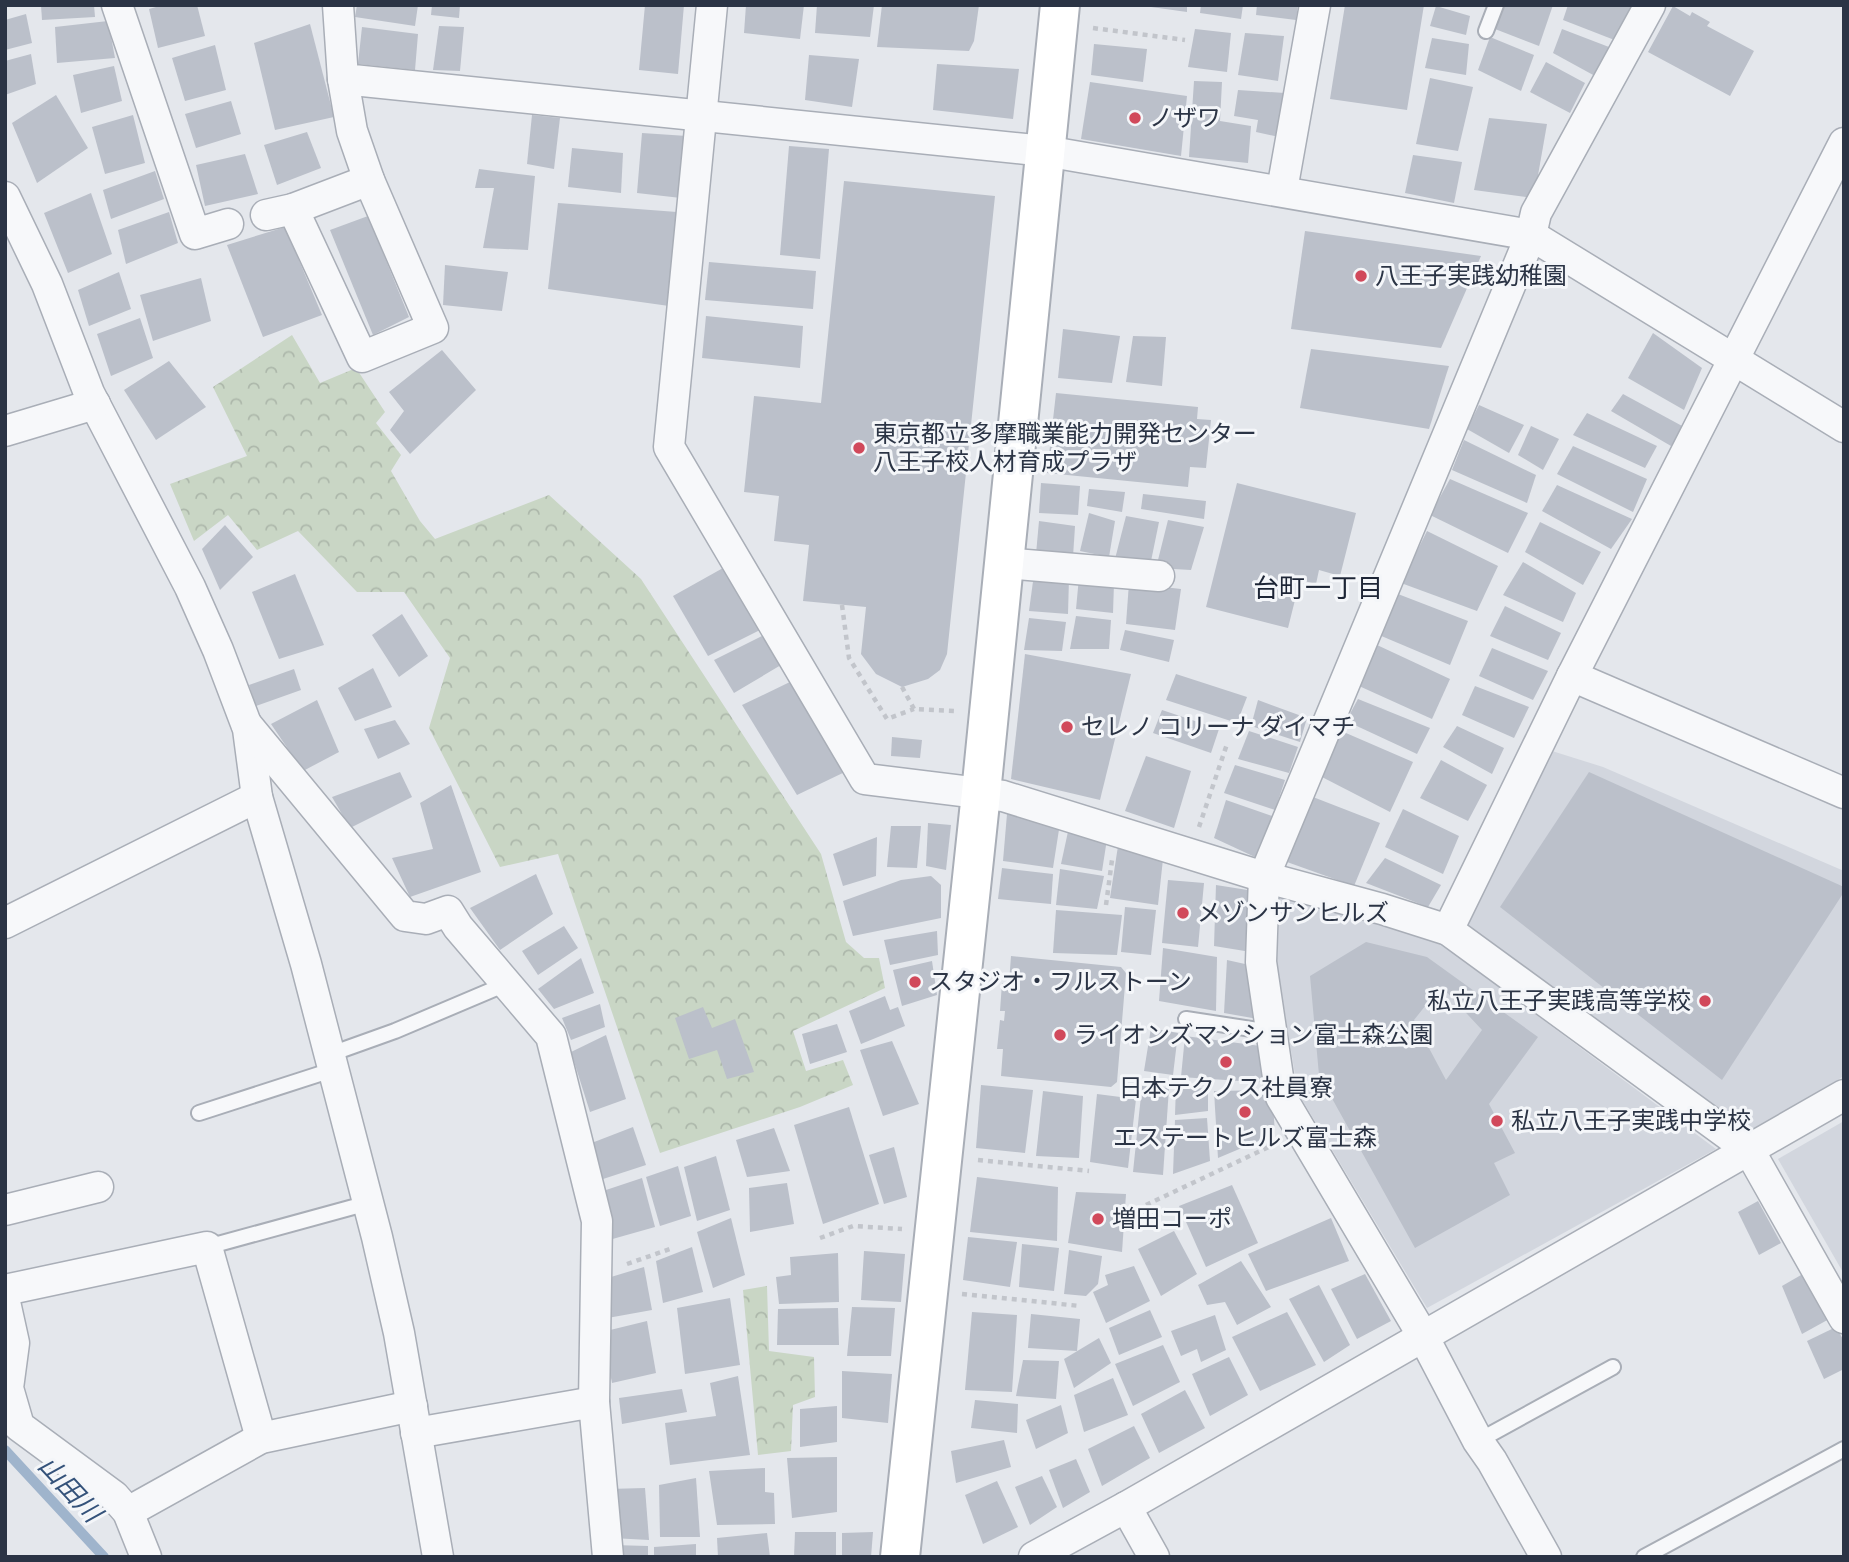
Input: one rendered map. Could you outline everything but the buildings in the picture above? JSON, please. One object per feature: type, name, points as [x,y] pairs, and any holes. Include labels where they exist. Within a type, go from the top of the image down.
[{"type":"street","points":[[117,5],[195,234],[228,224]]},
{"type":"street","points":[[338,5],[343,79],[352,131],[369,180],[433,328],[362,357],[280,212],[369,180]]},
{"type":"street","points":[[712,5],[669,447],[865,779],[1003,796],[1264,877],[1448,930],[1749,1150],[1844,1318]]},
{"type":"street","points":[[1282,190],[1315,5]]},
{"type":"street","points":[[1545,1557],[1492,1461],[1478,1441],[1423,1336],[1282,1097],[1261,962],[1264,877],[1531,235],[1536,213],[1650,5]]},
{"type":"street","points":[[900,1557],[981,793],[1059,15]]},
{"type":"street","points":[[343,79],[1045,151],[1531,235],[1844,427]]},
{"type":"street","points":[[1448,930],[1572,676],[1844,143]]},
{"type":"street","points":[[5,197],[13,229],[47,284],[94,404],[190,587],[246,724],[257,797],[306,964],[399,1333],[438,1557]]},
{"type":"street","points":[[5,431],[94,404]]},
{"type":"street","points":[[1004,563],[1159,576]]},
{"type":"street","points":[[1572,676],[1844,793]]},
{"type":"street","points":[[246,724],[405,916],[426,919],[448,911],[458,928],[551,1035],[597,1221],[594,1402],[608,1557]]},
{"type":"street","points":[[5,923],[257,797]]},
{"type":"street","points":[[1034,1557],[1126,1507],[1844,1095]]},
{"type":"street","points":[[5,1210],[98,1187]]},
{"type":"street","points":[[5,1290],[207,1247],[261,1438]]},
{"type":"street","points":[[5,1303],[14,1343],[8,1388],[19,1426],[114,1496],[128,1512],[146,1557]]},
{"type":"street","points":[[128,1512],[261,1438],[414,1419],[594,1402]]},
{"type":"street","points":[[1126,1507],[1154,1557]]},
{"type":"lane","points":[[1486,31],[1496,5]]},
{"type":"lane","points":[[199,1114],[330,1062],[506,984]]},
{"type":"lane","points":[[1186,1019],[1272,1032]]},
{"type":"lane","points":[[207,1247],[368,1203]]},
{"type":"lane","points":[[1478,1441],[1613,1367]]},
{"type":"lane","points":[[1644,1557],[1844,1448]]},
{"type":"path","points":[[1059,15],[1185,40]]},
{"type":"path","points":[[842,605],[849,658],[887,719],[914,709],[964,711]]},
{"type":"path","points":[[902,687],[914,709]]},
{"type":"path","points":[[1198,832],[1227,744]]},
{"type":"path","points":[[1107,905],[1115,831]]},
{"type":"path","points":[[1146,1205],[1301,1131]]},
{"type":"path","points":[[967,1158],[1089,1171]]},
{"type":"path","points":[[820,1238],[853,1226],[904,1229]]},
{"type":"path","points":[[596,1274],[670,1249]]},
{"type":"path","points":[[953,1293],[1080,1306]]},
{"type":"shaded area","name":"私立八王子実践高等学校","points":[[1552,751],[1603,767],[1844,871],[1844,1076],[1751,1134],[1462,925]]},
{"type":"shaded area","name":"私立八王子実践中学校","points":[[1280,898],[1382,922],[1440,943],[1716,1149],[1427,1308],[1298,1093],[1277,965]]},
{"type":"shaded area","points":[[1844,1121],[1844,1274],[1778,1159]]},
{"type":"green space","points":[[292,335],[320,383],[356,368],[385,412],[376,423],[401,455],[391,471],[420,521],[435,539],[549,495],[641,579],[821,854],[846,942],[864,958],[879,958],[885,988],[793,1031],[806,1071],[843,1060],[853,1085],[800,1107],[660,1153],[558,854],[500,867],[429,728],[450,658],[404,592],[357,592],[298,531],[257,550],[228,515],[194,541],[170,484],[247,456],[213,387]]},
{"type":"green space","points":[[767,1286],[769,1351],[814,1357],[815,1397],[793,1405],[791,1451],[758,1455],[743,1290]]},
{"type":"waterway","name":"山田川","points":[[5,1450],[104,1557]]},
{"type":"place","name":"ノザワ","points":[[1135,118]]},
{"type":"place","name":"八王子実践幼稚園","points":[[1361,276]]},
{"type":"place","name":"東京都立多摩職業能力開発センター 八王子校人材育成プラザ","points":[[859,448]]},
{"type":"place","name":"セレノ コリーナ ダイマチ","points":[[1067,727]]},
{"type":"place","name":"メゾンサンヒルズ","points":[[1183,913]]},
{"type":"place","name":"スタジオ・フルストーン","points":[[915,982]]},
{"type":"place","name":"私立八王子実践高等学校","points":[[1705,1001]]},
{"type":"place","name":"ライオンズマンション富士森公園","points":[[1060,1035]]},
{"type":"place","name":"日本テクノス社員寮","points":[[1226,1062]]},
{"type":"place","name":"エステートヒルズ富士森","points":[[1245,1112]]},
{"type":"place","name":"私立八王子実践中学校","points":[[1497,1121]]},
{"type":"place","name":"増田コーポ","points":[[1098,1219]]},
{"type":"district","name":"台町一丁目","points":[[1318,588]]}]
